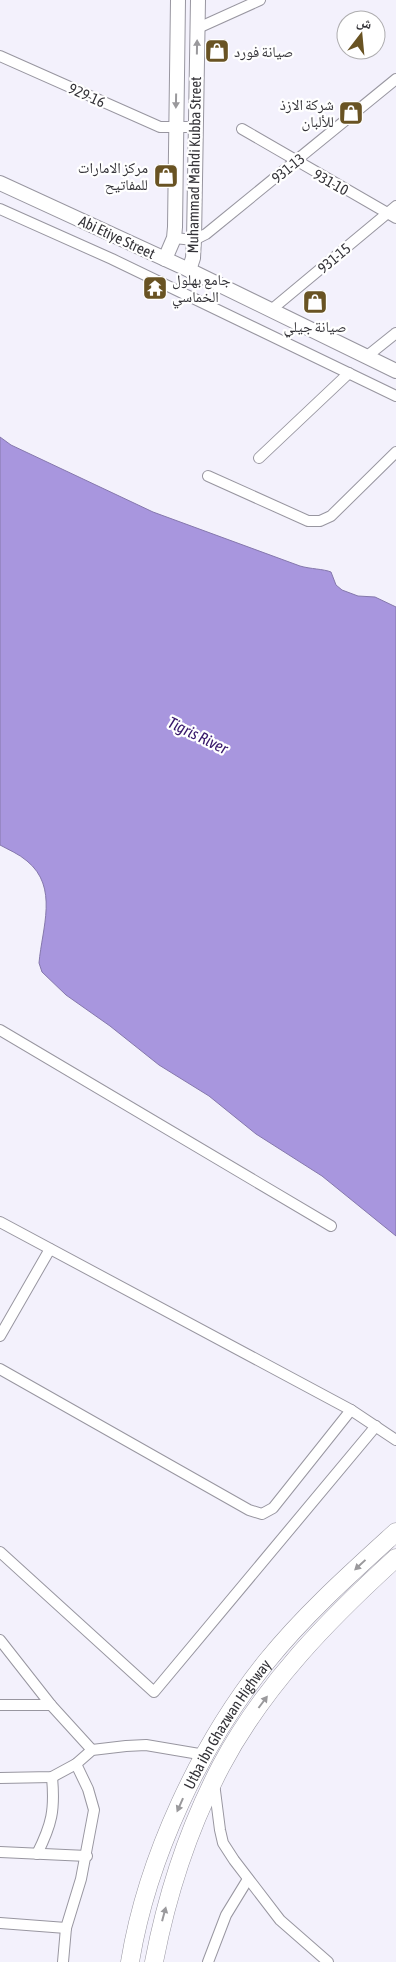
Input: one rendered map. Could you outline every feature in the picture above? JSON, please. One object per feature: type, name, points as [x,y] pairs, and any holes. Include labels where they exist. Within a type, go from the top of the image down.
[{"type":"highway","name":"Utba ibn Ghazwan Highway","points":[[130,1962],[144,1902],[162,1847],[184,1795],[218,1731],[248,1685],[289,1635],[335,1588],[396,1532]]},
{"type":"highway","name":"Utba ibn Ghazwan Highway","points":[[154,1962],[163,1918],[200,1808],[235,1742],[260,1705],[305,1648],[348,1602],[396,1558]]},
{"type":"street","name":"Muhammad Mahdi Kubba Street","points":[[165,259],[174,238],[176,218],[178,0]]},
{"type":"street","name":"Muhammad Mahdi Kubba Street","points":[[189,270],[193,258],[194,240],[198,0]]},
{"type":"street","points":[[198,28],[260,0]]},
{"type":"street","name":"929-16","points":[[0,56],[160,127],[195,127]]},
{"type":"street","name":"931-13","points":[[194,240],[206,234],[396,79]]},
{"type":"street","name":"931-10","points":[[242,129],[391,216]]},
{"type":"street","name":"Abi Etiye Street","points":[[0,183],[189,270],[396,371]]},
{"type":"street","name":"931-15","points":[[271,310],[391,216],[396,206]]},
{"type":"street","points":[[0,209],[130,268],[396,396]]},
{"type":"street","points":[[174,238],[194,240]]},
{"type":"street","points":[[366,356],[396,333]]},
{"type":"street","points":[[259,458],[349,373]]},
{"type":"street","points":[[208,476],[308,521],[320,521],[331,516],[396,452]]},
{"type":"street","points":[[0,1030],[331,1226]]},
{"type":"street","points":[[0,1222],[351,1410],[396,1440]]},
{"type":"street","points":[[0,1336],[50,1250]]},
{"type":"street","points":[[0,1369],[249,1510],[262,1514],[273,1508],[351,1410]]},
{"type":"street","points":[[0,1552],[154,1692],[376,1426]]},
{"type":"street","points":[[0,1640],[51,1706],[92,1750]]},
{"type":"street","points":[[0,1705],[51,1706]]},
{"type":"street","points":[[0,1778],[52,1777],[76,1764],[92,1750],[126,1746],[146,1745],[205,1755]]},
{"type":"street","points":[[63,1962],[66,1928],[72,1913],[87,1856],[94,1810],[88,1789],[76,1764]]},
{"type":"street","points":[[37,1854],[52,1820],[54,1800],[52,1777]]},
{"type":"street","points":[[214,1780],[223,1843],[280,1920],[328,1962]]},
{"type":"street","points":[[0,1852],[87,1856]]},
{"type":"street","points":[[208,1962],[226,1915],[248,1879]]},
{"type":"street","points":[[0,1923],[66,1928]]},
{"type":"water","name":"Tigris River","points":[[0,437],[11,445],[153,512],[300,566],[331,572],[336,585],[342,590],[358,596],[375,597],[396,607],[396,1236],[322,1176],[256,1134],[209,1096],[159,1065],[110,1026],[66,995],[42,972],[39,963],[46,909],[46,895],[43,883],[37,871],[27,861],[0,845]]},
{"type":"place","name":"صيانة فورد","points":[[217,51]]},
{"type":"place","name":"شركة الازذ للألبان","points":[[351,113]]},
{"type":"place","name":"مركز الامارات للمفاتيح","points":[[166,176]]},
{"type":"place","name":"جامع بهلول الخماسي","points":[[155,288]]},
{"type":"place","name":"صيانة جيلي","points":[[315,302]]}]
